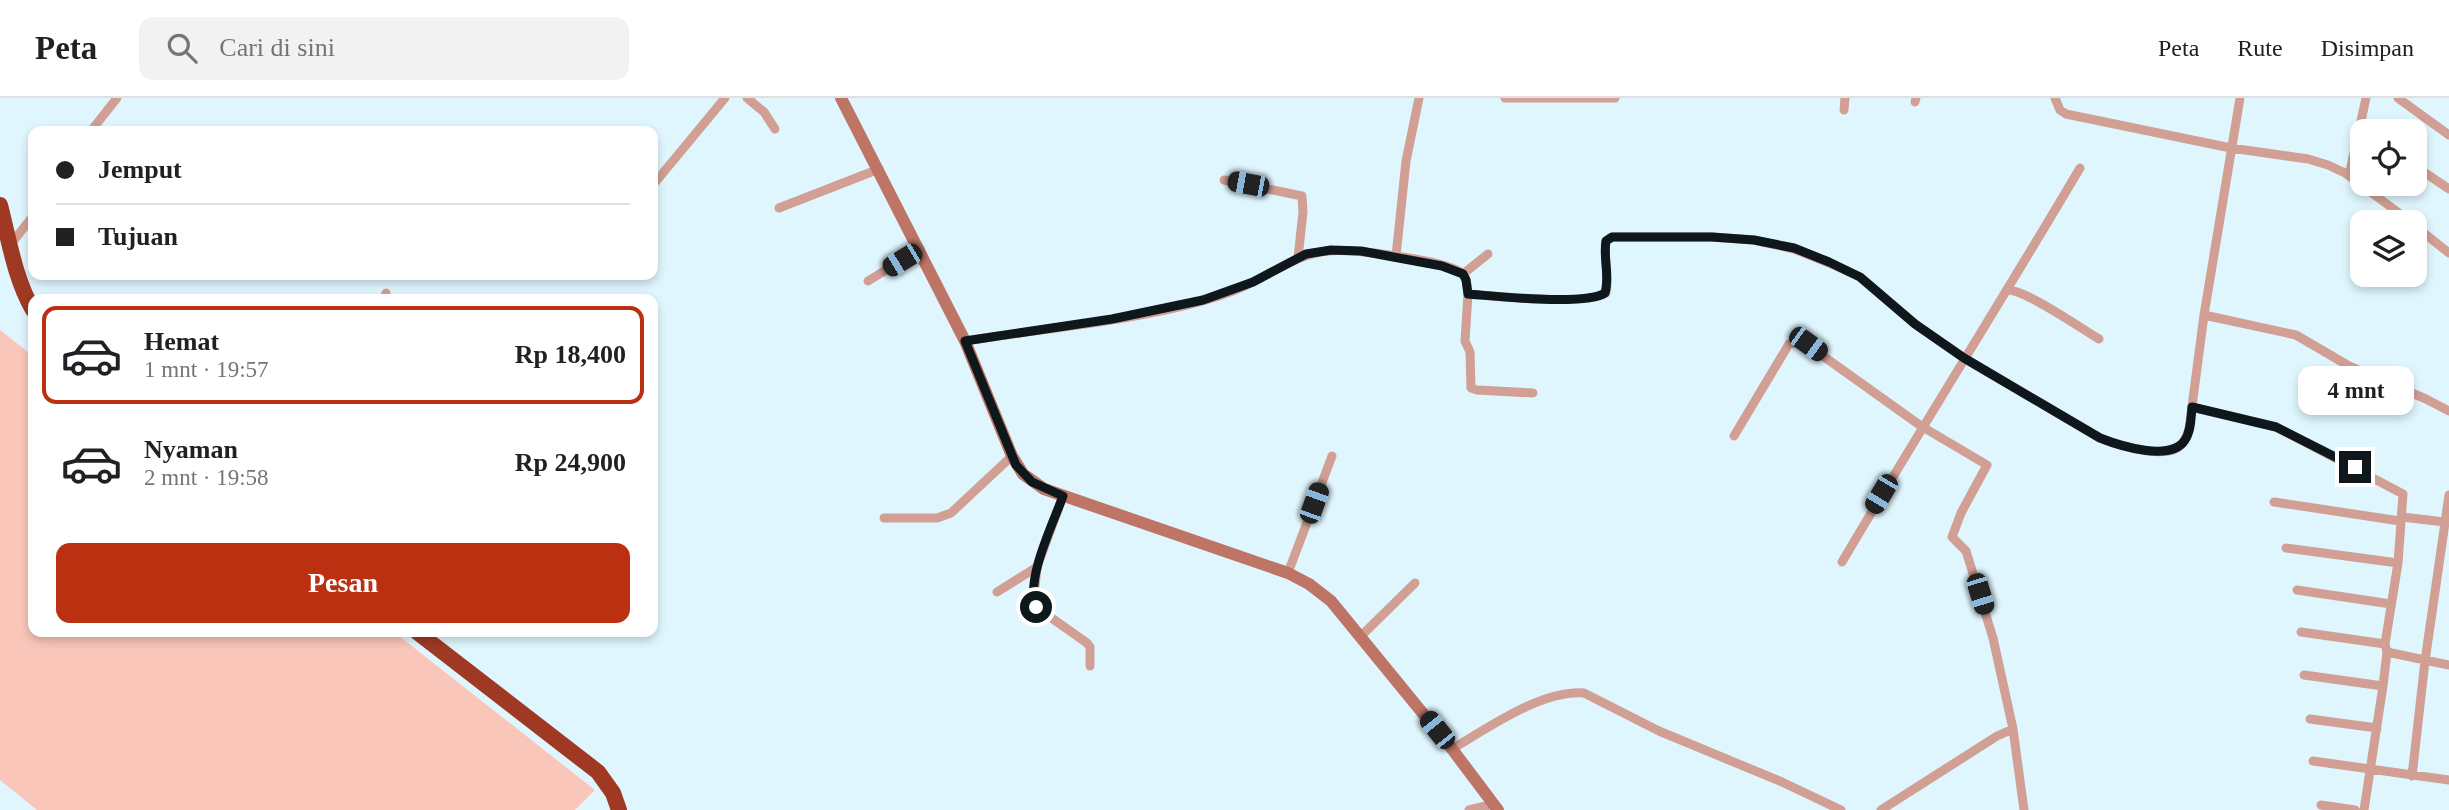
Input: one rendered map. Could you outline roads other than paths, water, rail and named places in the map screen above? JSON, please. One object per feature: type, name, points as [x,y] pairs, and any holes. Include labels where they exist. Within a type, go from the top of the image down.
[{"type":"highway","points":[[0,205],[28,302]]},
{"type":"highway","points":[[423,637],[598,772],[613,793],[619,810]]},
{"type":"street","points":[[96,126],[117,98]]},
{"type":"street","points":[[658,179],[725,98]]},
{"type":"street","points":[[747,98],[764,113],[775,129]]},
{"type":"street","points":[[841,98],[965,341],[1012,456],[1023,474],[1032,482],[1063,496],[1288,573],[1319,591],[1361,636],[1496,807]]},
{"type":"street","points":[[1396,257],[1406,161],[1419,98]]},
{"type":"street","points":[[1505,98],[1615,98]]},
{"type":"street","points":[[1844,110],[1845,98]]},
{"type":"street","points":[[2055,98],[2060,110],[2066,114],[2231,148],[2328,164],[2395,210]]},
{"type":"street","points":[[1468,294],[1599,298],[1608,285],[1605,250],[1606,241],[1612,237],[1712,237],[1754,240],[1794,248],[1860,277],[1915,324],[1964,358],[2100,438],[2119,445],[2166,451],[2179,447],[2186,438],[2240,98]]},
{"type":"street","points":[[2363,119],[2366,98]]},
{"type":"street","points":[[2398,98],[2449,135]]},
{"type":"street","points":[[1842,562],[1921,426],[2080,168]]},
{"type":"street","points":[[779,208],[879,169]]},
{"type":"street","points":[[2427,174],[2449,189]]},
{"type":"street","points":[[1224,180],[1302,196],[1298,258]]},
{"type":"street","points":[[10,244],[28,222]]},
{"type":"street","points":[[2427,236],[2449,253]]},
{"type":"street","points":[[868,281],[920,249]]},
{"type":"street","points":[[965,341],[1112,319],[1203,300],[1253,282],[1298,258],[1331,250],[1361,251],[1442,266],[1463,274],[1468,294],[1465,341],[1469,352],[1471,388],[1533,393]]},
{"type":"street","points":[[1463,274],[1489,254]]},
{"type":"street","points":[[2007,290],[2016,290],[2034,299],[2099,339]]},
{"type":"street","points":[[2204,315],[2296,335],[2349,366],[2449,411]]},
{"type":"street","points":[[1734,436],[1789,344],[1798,340],[1808,344],[1921,426],[1987,465],[1961,513],[1952,537],[1966,551],[1993,638],[2013,729],[2024,810]]},
{"type":"street","points":[[2192,407],[2276,427],[2403,494],[2398,564],[2383,686],[2364,810]]},
{"type":"street","points":[[884,518],[937,518],[951,513],[1012,456]]},
{"type":"street","points":[[1288,573],[1332,456]]},
{"type":"street","points":[[2412,776],[2449,495]]},
{"type":"street","points":[[1063,496],[1037,567],[1034,597],[1036,607],[1087,643],[1090,647],[1090,666]]},
{"type":"street","points":[[2274,502],[2401,519],[2445,522]]},
{"type":"street","points":[[2286,548],[2398,564]]},
{"type":"street","points":[[997,592],[1037,567]]},
{"type":"street","points":[[1361,636],[1415,583]]},
{"type":"street","points":[[2298,590],[2391,604]]},
{"type":"street","points":[[2301,632],[2386,648],[2426,661],[2449,665]]},
{"type":"street","points":[[2304,675],[2383,686]]},
{"type":"street","points":[[1452,749],[1507,717],[1555,696],[1584,692],[1659,732],[1782,782],[1841,810]]},
{"type":"street","points":[[2311,719],[2377,728]]},
{"type":"street","points":[[1881,810],[1977,748],[2013,729]]},
{"type":"street","points":[[2313,761],[2449,780]]},
{"type":"street","points":[[2321,805],[2355,810]]},
{"type":"street","points":[[1469,810],[1496,807]]}]
